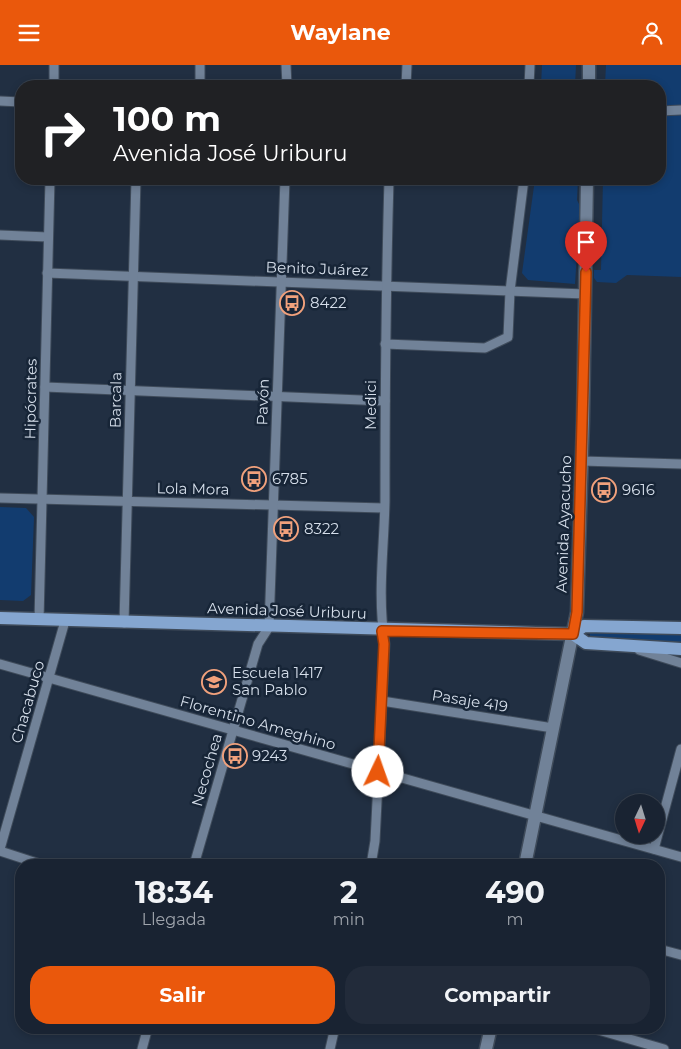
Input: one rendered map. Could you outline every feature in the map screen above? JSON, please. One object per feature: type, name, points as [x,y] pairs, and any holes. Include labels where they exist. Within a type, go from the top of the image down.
[{"type":"main road","points":[[589,65],[589,80]]},
{"type":"main road","name":"Avenida Ayacucho","points":[[526,859],[577,612],[582,461],[587,185]]},
{"type":"main road","name":"Avenida José Uriburu","points":[[0,619],[572,637],[586,643],[681,649]]},
{"type":"main road","name":"Avenida José Uriburu","points":[[572,637],[584,626],[681,629]]},
{"type":"main road","points":[[486,1049],[489,1034]]},
{"type":"street","points":[[54,65],[54,80]]},
{"type":"street","points":[[200,65],[200,80]]},
{"type":"street","points":[[286,65],[286,80]]},
{"type":"street","points":[[406,65],[406,80]]},
{"type":"street","points":[[529,80],[530,65]]},
{"type":"street","points":[[0,101],[15,102]]},
{"type":"street","points":[[666,111],[681,110]]},
{"type":"street","name":"Hipócrates","points":[[39,620],[50,185]]},
{"type":"street","name":"Barcala","points":[[124,623],[136,185]]},
{"type":"street","name":"Pavón","points":[[269,627],[285,185]]},
{"type":"street","name":"Medici","points":[[372,859],[375,841],[384,644],[380,613],[384,508],[389,185]]},
{"type":"street","points":[[385,345],[485,348],[508,337],[510,291],[523,185]]},
{"type":"street","points":[[0,235],[48,237]]},
{"type":"street","name":"Benito Juárez","points":[[48,273],[585,294]]},
{"type":"street","points":[[45,387],[385,401]]},
{"type":"street","points":[[582,461],[681,464]]},
{"type":"street","name":"Lola Mora","points":[[0,498],[384,508]]},
{"type":"street","name":"Chacabuco","points":[[0,850],[65,621]]},
{"type":"street","name":"Necochea","points":[[196,859],[258,644],[269,627]]},
{"type":"street","points":[[629,647],[681,663]]},
{"type":"street","name":"Florentino Ameghino","points":[[0,664],[681,857]]},
{"type":"street","name":"Pasaje 419","points":[[382,701],[553,728]]},
{"type":"street","points":[[654,849],[681,749]]},
{"type":"street","points":[[0,850],[26,859]]},
{"type":"street","points":[[665,951],[681,955]]},
{"type":"street","points":[[142,1049],[146,1034]]},
{"type":"street","points":[[330,1049],[333,1034]]},
{"type":"street","points":[[612,1034],[664,1049]]},
{"type":"shaded area","points":[[542,65],[576,65],[575,80],[541,80]]},
{"type":"shaded area","points":[[606,65],[681,65],[681,277],[627,275],[616,283],[597,282],[594,278],[594,270],[601,270],[603,185],[666,185],[666,80],[605,80]]},
{"type":"shaded area","points":[[534,185],[578,185],[577,200],[580,206],[575,284],[528,280],[522,273]]},
{"type":"shaded area","points":[[0,507],[26,508],[34,517],[31,595],[23,601],[0,600]]},
{"type":"shaded area","points":[[590,633],[681,635],[681,645],[590,638]]},
{"type":"place","name":"8422","points":[[292,303]]},
{"type":"place","name":"6785","points":[[254,479]]},
{"type":"place","name":"9616","points":[[604,490]]},
{"type":"place","name":"8322","points":[[286,529]]},
{"type":"place","name":"Escuela 1417 San Pablo","points":[[214,682]]},
{"type":"place","name":"9243","points":[[235,756]]},
{"type":"route","points":[[378,772],[384,644],[382,631],[573,634],[577,612],[584,420],[586,272]]}]
